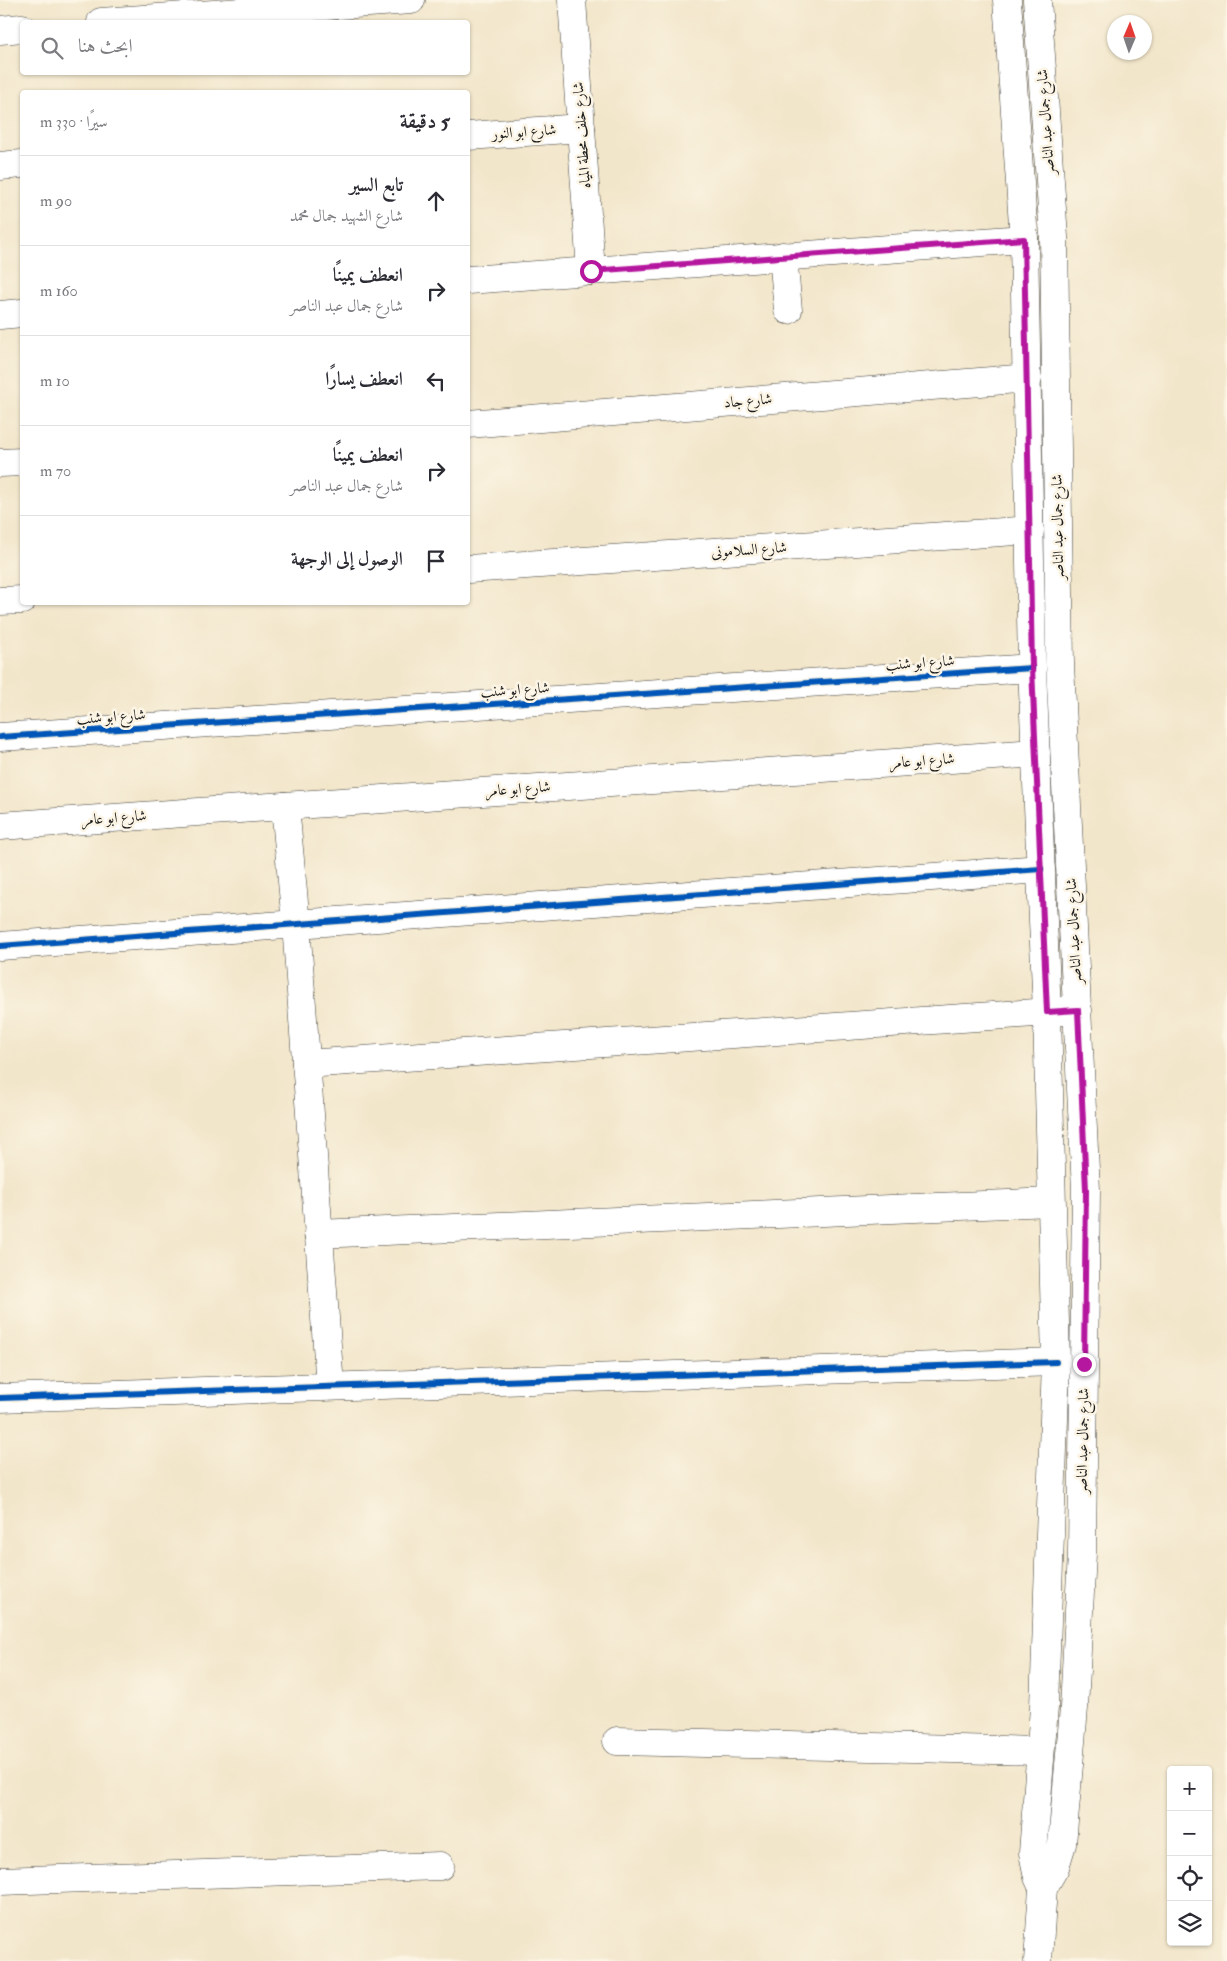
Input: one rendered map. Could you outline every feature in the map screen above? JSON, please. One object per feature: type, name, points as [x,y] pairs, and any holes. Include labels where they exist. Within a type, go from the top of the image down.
[{"type":"street","points":[[129,20],[411,0]]},
{"type":"street","name":"شارع خلف محطة المياه","points":[[572,0],[591,271]]},
{"type":"street","name":"شارع جمال عبد الناصر","points":[[1007,0],[1024,239],[1032,668],[1047,1012],[1056,1362],[1044,1707],[1033,1852],[1038,1877],[1043,1888]]},
{"type":"street","name":"شارع جمال عبد الناصر","points":[[1037,0],[1054,237],[1060,664],[1086,1190],[1082,1553],[1074,1708],[1062,1844],[1055,1867],[1043,1888],[1038,1961]]},
{"type":"street","points":[[0,30],[20,28]]},
{"type":"street","name":"شارع ابو النور","points":[[470,136],[581,128]]},
{"type":"street","points":[[0,166],[20,164]]},
{"type":"street","points":[[470,280],[1024,239]]},
{"type":"street","points":[[783,256],[788,310]]},
{"type":"street","points":[[0,315],[20,313]]},
{"type":"street","name":"شارع جاد","points":[[470,424],[1028,378]]},
{"type":"street","points":[[0,463],[20,462]]},
{"type":"street","name":"شارع السلامونى","points":[[470,569],[1030,530]]},
{"type":"street","points":[[0,601],[20,600]]},
{"type":"street","name":"شارع ابو شنب","points":[[0,737],[1032,668]]},
{"type":"street","name":"شارع ابو عامر","points":[[0,826],[1036,753]]},
{"type":"street","points":[[285,806],[296,924],[330,1386]]},
{"type":"street","points":[[0,946],[1041,869]]},
{"type":"street","points":[[306,1064],[1078,1010]]},
{"type":"street","points":[[318,1234],[1052,1202]]},
{"type":"street","points":[[0,1398],[1056,1362]]},
{"type":"street","points":[[616,1740],[1040,1751]]},
{"type":"street","points":[[0,1881],[440,1866]]},
{"type":"cycle path","points":[[0,737],[1032,668]]},
{"type":"cycle path","points":[[0,946],[1041,869]]},
{"type":"cycle path","points":[[0,1398],[1056,1362]]},
{"type":"route","points":[[591,271],[1024,239],[1032,668],[1047,1012],[1078,1010],[1086,1190],[1084,1364]]}]
